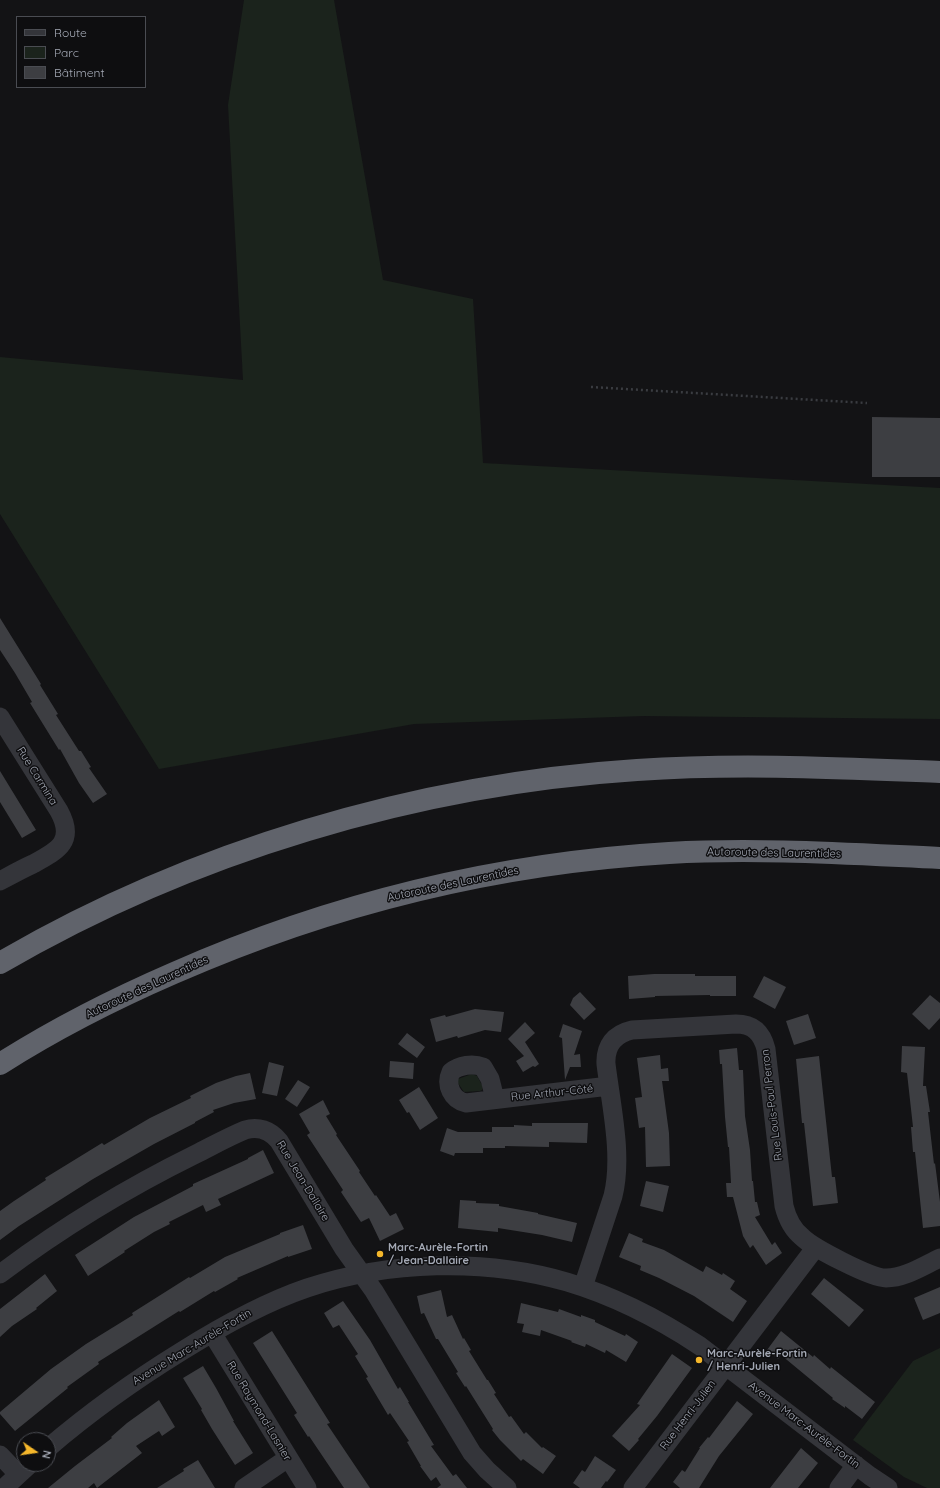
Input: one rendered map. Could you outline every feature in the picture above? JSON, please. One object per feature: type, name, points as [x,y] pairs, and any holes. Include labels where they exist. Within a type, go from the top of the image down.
[{"type":"highway","points":[[0,963],[95,912],[144,890],[245,850],[345,819],[457,793],[568,776],[689,767],[781,766],[940,772]]},
{"type":"highway","name":"Autoroute des Laurentides","points":[[0,1064],[74,1021],[122,996],[237,946],[356,906],[447,884],[546,866],[671,853],[824,853],[940,858]]},
{"type":"street","name":"Rue Carmina","points":[[0,717],[64,819],[66,828],[65,837],[61,845],[54,852],[0,881]]},
{"type":"street","name":"Rue Louis-Paul Perron","points":[[583,1287],[613,1196],[616,1180],[617,1156],[606,1058],[608,1049],[616,1036],[626,1031],[741,1024],[758,1031],[763,1038],[766,1049],[786,1213],[796,1232],[816,1247],[865,1272],[881,1278],[901,1276],[940,1258]]},
{"type":"street","name":"Rue Arthur-Côté","points":[[495,1099],[609,1086]]},
{"type":"street","name":"Rue Jean-Dallaire","points":[[0,1274],[50,1239],[128,1189],[239,1132],[254,1128],[268,1131],[279,1141],[344,1249],[374,1291],[472,1453],[487,1470],[507,1488]]},
{"type":"street","name":"Rue Henri-Julien","points":[[633,1488],[816,1247]]},
{"type":"street","name":"Avenue Marc-Aurèle-Fortin","points":[[56,1442],[94,1411],[138,1379],[252,1310],[279,1298],[320,1284],[361,1274],[421,1266],[478,1267],[525,1273],[556,1279],[583,1287],[620,1302],[672,1328],[700,1346],[888,1488]]},
{"type":"street","name":"Rue Raymond-Lasnier","points":[[212,1333],[307,1488]]},
{"type":"street","points":[[0,1455],[16,1464]]},
{"type":"street","points":[[244,1488],[288,1458]]},
{"type":"street","points":[[839,1488],[856,1465]]},
{"type":"street","points":[[4,1488],[21,1472]]},
{"type":"path","points":[[591,387],[867,403]]},
{"type":"green space","points":[[244,0],[334,0],[383,280],[473,299],[483,463],[940,488],[940,719],[643,716],[414,724],[159,769],[0,514],[0,357],[243,380],[228,105]]},
{"type":"green space","points":[[472,1074],[477,1076],[483,1087],[482,1090],[464,1092],[458,1083],[458,1079]]},
{"type":"green space","points":[[940,1348],[940,1488],[927,1488],[904,1477],[853,1440],[913,1361]]},
{"type":"building","points":[[872,417],[940,418],[940,477],[872,477]]},
{"type":"building","points":[[0,618],[41,684],[40,685],[58,714],[56,715],[79,751],[81,751],[91,767],[89,768],[107,794],[93,803],[30,703],[32,702],[0,650]]},
{"type":"building","points":[[0,771],[36,830],[22,838],[0,802]]},
{"type":"building","points":[[654,974],[736,976],[736,996],[655,996],[629,999],[628,976]]},
{"type":"building","points":[[764,976],[786,987],[775,1009],[753,997]]},
{"type":"building","points":[[580,992],[596,1009],[584,1020],[570,1005],[573,998]]},
{"type":"building","points":[[930,995],[940,1003],[940,1018],[929,1030],[912,1014]]},
{"type":"building","points":[[475,1009],[504,1012],[501,1032],[485,1030],[458,1038],[457,1036],[436,1042],[430,1019],[445,1015],[446,1017]]},
{"type":"building","points":[[808,1014],[816,1038],[794,1045],[786,1021]]},
{"type":"building","points":[[525,1022],[535,1033],[525,1042],[539,1064],[523,1072],[516,1061],[524,1056],[508,1039]]},
{"type":"building","points":[[563,1024],[582,1031],[574,1055],[580,1054],[581,1067],[570,1067],[565,1080],[562,1038],[559,1037]]},
{"type":"building","points":[[407,1033],[425,1047],[417,1058],[398,1044]]},
{"type":"building","points":[[902,1046],[925,1047],[923,1086],[926,1086],[930,1112],[928,1112],[940,1202],[940,1226],[923,1228],[915,1152],[913,1152],[911,1127],[913,1127],[907,1073],[901,1072]]},
{"type":"building","points":[[737,1048],[739,1070],[743,1070],[745,1116],[750,1150],[752,1181],[755,1202],[757,1202],[760,1215],[755,1217],[772,1245],[775,1242],[782,1253],[766,1265],[753,1245],[750,1248],[743,1236],[733,1197],[727,1197],[726,1183],[731,1183],[722,1064],[720,1064],[719,1050]]},
{"type":"building","points":[[660,1055],[661,1069],[668,1068],[669,1081],[662,1081],[669,1133],[670,1166],[646,1167],[645,1127],[639,1128],[635,1098],[642,1097],[637,1058]]},
{"type":"building","points":[[819,1056],[832,1177],[835,1177],[838,1203],[813,1206],[804,1123],[802,1123],[796,1059]]},
{"type":"building","points":[[390,1061],[414,1063],[413,1079],[389,1077]]},
{"type":"building","points":[[269,1062],[284,1066],[277,1096],[262,1093]]},
{"type":"building","points":[[250,1073],[256,1099],[234,1103],[213,1110],[214,1112],[195,1123],[154,1144],[93,1179],[19,1226],[0,1240],[0,1211],[46,1180],[45,1178],[102,1143],[104,1145],[150,1118],[191,1098],[190,1096],[216,1083]]},
{"type":"building","points":[[298,1080],[310,1087],[297,1107],[285,1099]]},
{"type":"building","points":[[419,1087],[438,1118],[420,1130],[409,1112],[407,1113],[399,1100]]},
{"type":"building","points":[[323,1100],[330,1114],[326,1116],[337,1134],[336,1135],[360,1171],[359,1172],[390,1216],[396,1213],[404,1229],[380,1241],[369,1218],[361,1222],[341,1192],[343,1190],[307,1135],[310,1133],[299,1114]]},
{"type":"building","points":[[532,1123],[588,1123],[587,1143],[549,1142],[549,1147],[505,1146],[505,1148],[483,1148],[483,1153],[455,1153],[454,1156],[440,1151],[447,1128],[458,1132],[492,1132],[492,1127],[514,1127],[514,1125],[532,1126]]},
{"type":"building","points":[[263,1150],[274,1173],[218,1199],[221,1205],[206,1212],[203,1205],[169,1222],[170,1224],[124,1251],[125,1252],[88,1276],[75,1255],[134,1217],[193,1186],[193,1184],[248,1159]]},
{"type":"building","points":[[646,1181],[669,1186],[663,1212],[640,1206]]},
{"type":"building","points":[[460,1200],[476,1201],[476,1203],[499,1204],[499,1206],[538,1213],[577,1223],[572,1242],[542,1235],[498,1228],[498,1232],[458,1228]]},
{"type":"building","points":[[303,1225],[312,1249],[288,1256],[237,1278],[238,1279],[215,1292],[214,1291],[180,1312],[179,1311],[98,1362],[99,1364],[67,1387],[68,1388],[15,1431],[0,1414],[0,1412],[51,1369],[86,1344],[133,1315],[132,1313],[189,1277],[190,1278],[225,1257],[280,1233]]},
{"type":"building","points":[[629,1233],[643,1239],[642,1242],[664,1250],[703,1272],[706,1266],[722,1275],[723,1273],[735,1281],[730,1289],[747,1301],[733,1322],[694,1296],[640,1270],[641,1266],[619,1257]]},
{"type":"building","points":[[45,1274],[57,1291],[36,1308],[37,1309],[12,1326],[0,1337],[0,1309]]},
{"type":"building","points":[[824,1278],[864,1310],[849,1327],[811,1294]]},
{"type":"building","points":[[940,1287],[940,1313],[923,1320],[914,1298]]},
{"type":"building","points":[[441,1290],[447,1317],[452,1315],[463,1339],[464,1338],[471,1350],[469,1351],[496,1393],[494,1394],[509,1417],[511,1416],[524,1434],[526,1432],[542,1448],[543,1447],[556,1456],[543,1474],[523,1459],[521,1461],[492,1430],[493,1429],[466,1386],[465,1387],[456,1373],[458,1372],[438,1339],[436,1339],[424,1313],[421,1314],[417,1296]]},
{"type":"building","points":[[343,1301],[370,1340],[398,1389],[400,1387],[434,1445],[431,1446],[453,1476],[456,1474],[467,1488],[437,1488],[441,1485],[436,1477],[431,1481],[420,1466],[407,1442],[409,1441],[390,1413],[388,1415],[366,1378],[368,1377],[355,1356],[358,1354],[339,1325],[333,1328],[324,1313]]},
{"type":"building","points":[[521,1303],[558,1312],[559,1309],[581,1317],[581,1315],[595,1320],[595,1322],[625,1336],[626,1334],[638,1342],[626,1362],[606,1350],[605,1353],[586,1344],[585,1347],[541,1330],[540,1336],[522,1332],[524,1324],[517,1323]]},
{"type":"building","points":[[272,1331],[330,1423],[327,1424],[370,1488],[344,1488],[294,1415],[297,1413],[253,1343]]},
{"type":"building","points":[[781,1331],[813,1357],[814,1355],[830,1369],[831,1367],[875,1402],[862,1419],[845,1406],[845,1408],[832,1399],[833,1398],[781,1355],[778,1359],[767,1350]]},
{"type":"building","points":[[672,1354],[692,1368],[638,1439],[639,1440],[629,1451],[612,1436],[640,1405],[637,1404]]},
{"type":"building","points":[[203,1366],[233,1421],[253,1453],[235,1465],[212,1429],[183,1378]]},
{"type":"building","points":[[159,1400],[175,1427],[162,1436],[159,1431],[136,1446],[142,1453],[97,1488],[94,1483],[88,1488],[48,1488],[112,1438],[111,1437],[127,1423]]},
{"type":"building","points":[[737,1401],[753,1414],[719,1456],[699,1488],[680,1488],[673,1482],[682,1470],[685,1472],[699,1448],[708,1437],[709,1438]]},
{"type":"building","points":[[801,1448],[818,1463],[798,1488],[770,1488]]},
{"type":"building","points":[[595,1456],[616,1470],[601,1488],[580,1488],[573,1483],[582,1470],[585,1472]]},
{"type":"building","points":[[198,1460],[215,1488],[157,1488],[184,1471],[183,1469]]},
{"type":"place","name":"Marc-Aurèle-Fortin / Jean-Dallaire","points":[[380,1254]]},
{"type":"place","name":"Marc-Aurèle-Fortin / Henri-Julien","points":[[699,1360]]}]
